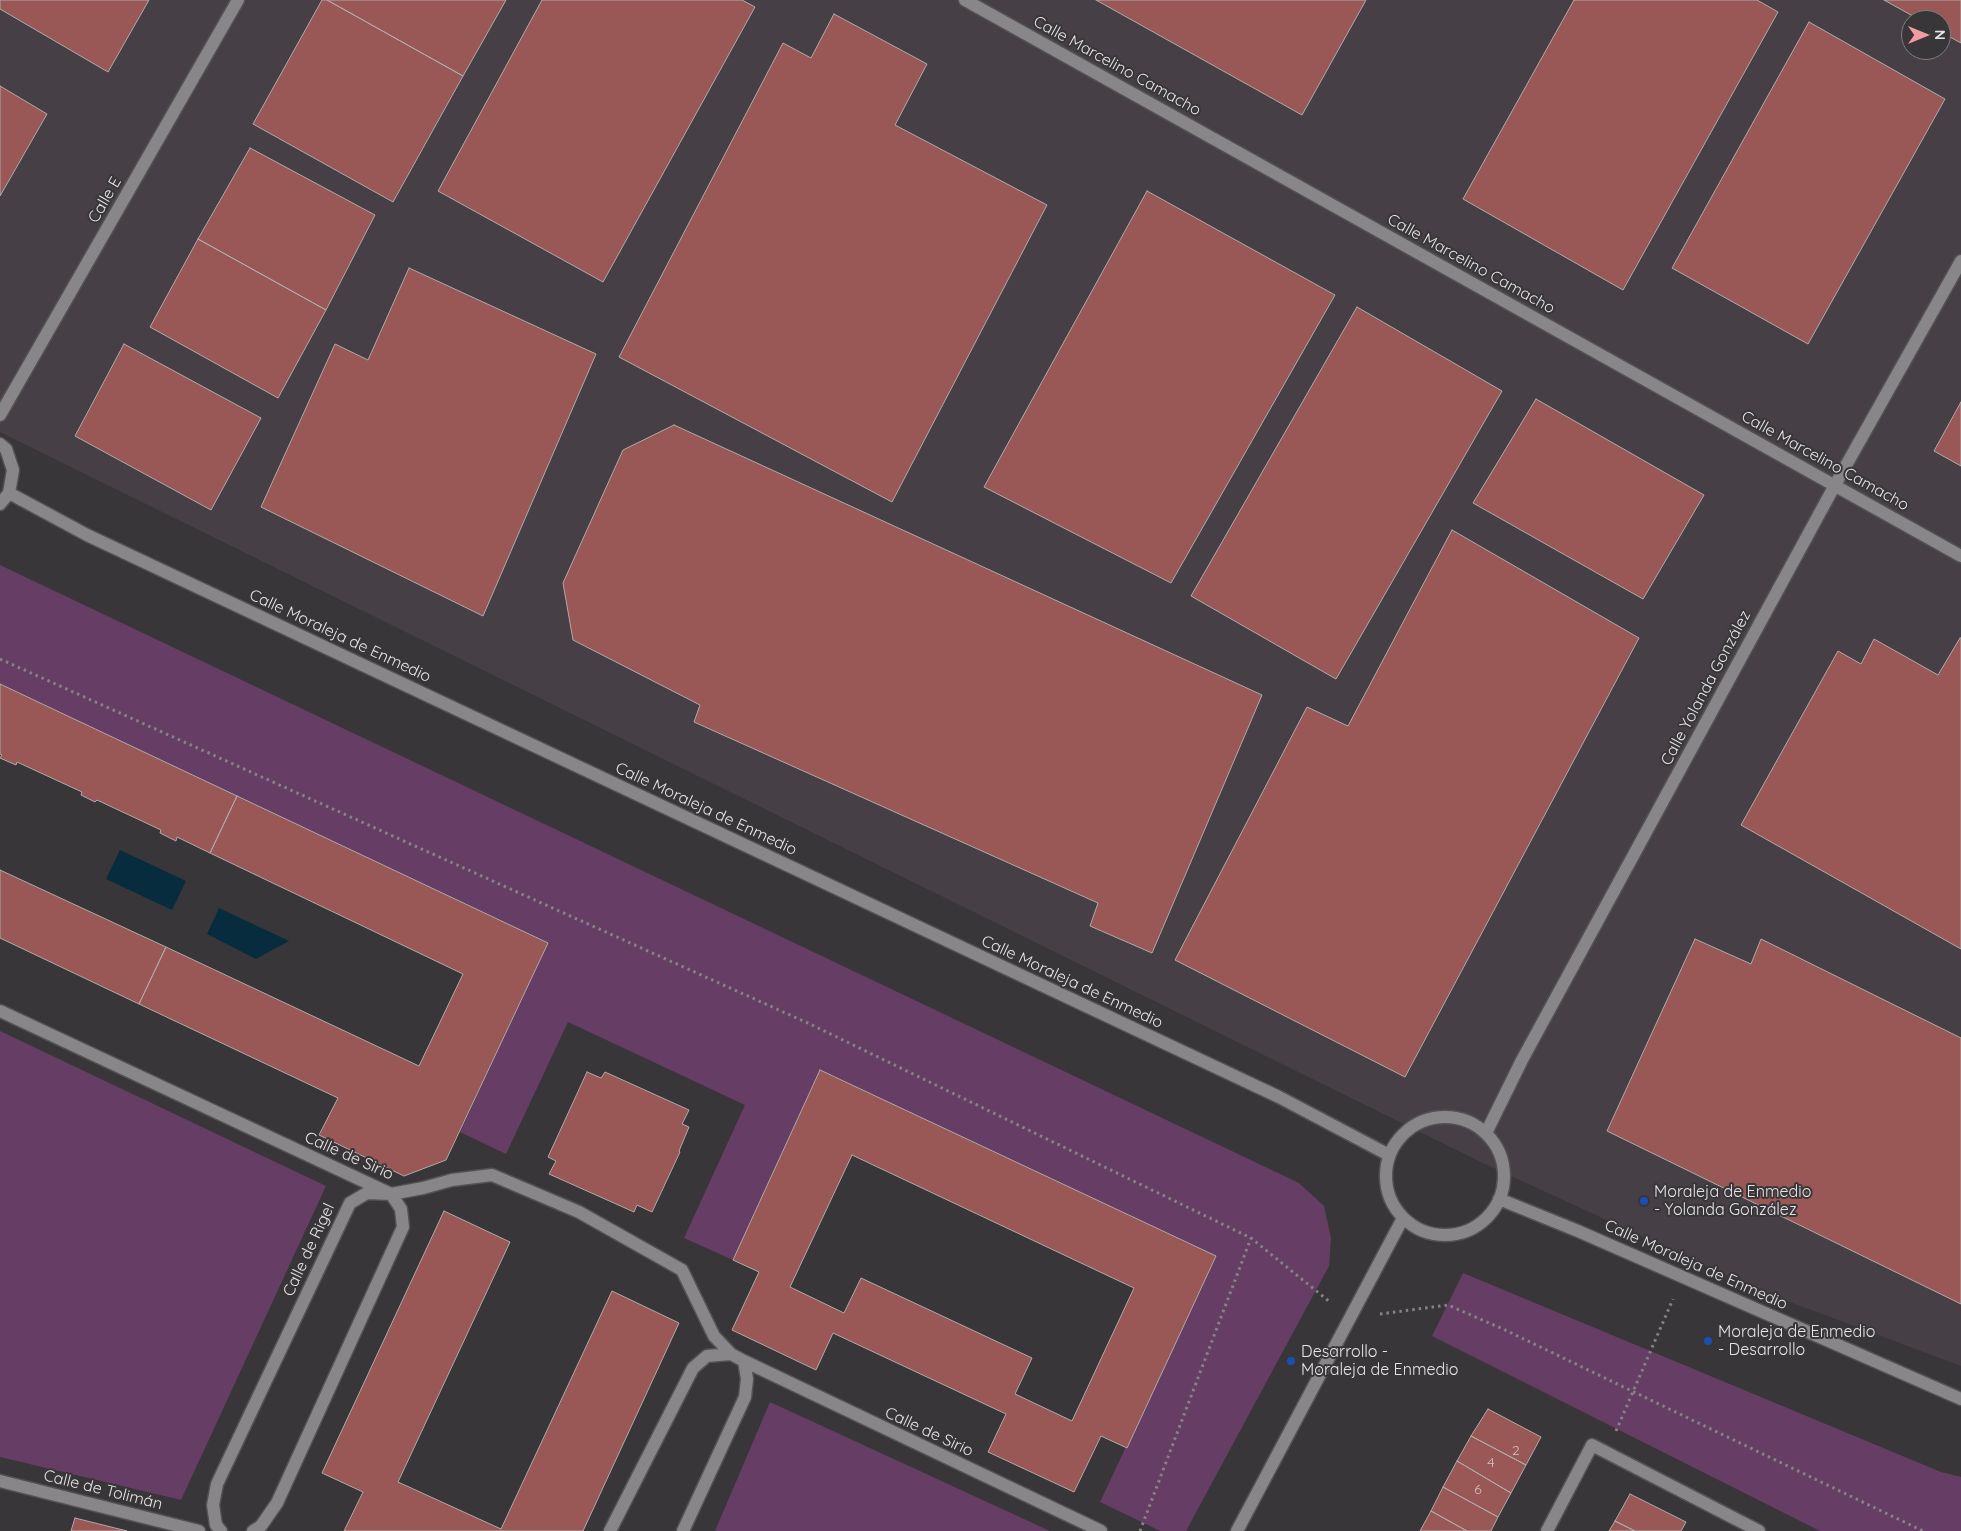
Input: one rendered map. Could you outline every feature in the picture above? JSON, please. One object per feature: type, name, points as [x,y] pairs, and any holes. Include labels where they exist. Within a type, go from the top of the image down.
[{"type":"street","name":"Calle E","points":[[0,415],[238,0]]},
{"type":"street","name":"Calle Marcelino Camacho","points":[[965,0],[1961,556]]},
{"type":"street","name":"Calle Yolanda González","points":[[1486,1133],[1522,1060],[1834,486],[1961,261]]},
{"type":"street","points":[[0,444],[6,449],[13,470],[9,493],[0,504]]},
{"type":"street","name":"Calle Moraleja de Enmedio","points":[[9,493],[87,535],[1279,1098],[1389,1155]]},
{"type":"street","name":"Calle de Sirio","points":[[0,1012],[391,1194],[452,1180],[492,1175],[579,1212],[682,1270],[714,1336],[731,1354],[1100,1531]]},
{"type":"street","points":[[1444,1116],[1467,1120],[1486,1133],[1498,1151],[1504,1171],[1499,1199],[1486,1218],[1467,1231],[1445,1235],[1422,1231],[1403,1218],[1392,1204],[1387,1188],[1386,1172],[1389,1155],[1402,1135],[1421,1121],[1444,1116]]},
{"type":"street","name":"Calle de Rigel","points":[[221,1531],[216,1524],[213,1505],[216,1484],[350,1203],[367,1193],[391,1194]]},
{"type":"street","points":[[254,1531],[277,1503],[403,1227],[401,1209],[391,1194]]},
{"type":"street","name":"Calle Moraleja de Enmedio","points":[[1499,1199],[1961,1399]]},
{"type":"street","points":[[1237,1531],[1403,1218]]},
{"type":"street","points":[[610,1531],[693,1368],[707,1356],[731,1354]]},
{"type":"street","points":[[683,1531],[745,1397],[747,1379],[744,1361]]},
{"type":"street","points":[[1547,1531],[1592,1445],[1759,1531]]},
{"type":"street","name":"Calle de Tolimán","points":[[0,1481],[199,1531]]},
{"type":"path","points":[[0,659],[810,1024],[1251,1238],[1350,1318],[1448,1305],[1503,1329],[1923,1531]]},
{"type":"path","points":[[1140,1531],[1251,1238]]},
{"type":"path","points":[[1606,1452],[1634,1392],[1682,1277]]},
{"type":"shaded area","points":[[0,0],[1961,0],[1961,1366],[1763,1292],[1485,1164],[0,432]]},
{"type":"shaded area","points":[[0,565],[1299,1183],[1324,1206],[1331,1238],[1329,1266],[1186,1531],[1160,1531],[1100,1502],[1216,1256],[820,1070],[733,1260],[684,1238],[745,1105],[568,1022],[506,1154],[460,1132],[548,943],[0,684]]},
{"type":"shaded area","points":[[0,1031],[326,1186],[181,1500],[0,1457]]},
{"type":"shaded area","points":[[1463,1273],[1941,1472],[1961,1477],[1961,1531],[1820,1531],[1432,1336]]},
{"type":"shaded area","points":[[770,1402],[1050,1531],[715,1531]]},
{"type":"water","points":[[120,850],[186,881],[172,910],[106,879]]},
{"type":"water","points":[[219,908],[289,941],[256,959],[207,934]]},
{"type":"building","points":[[0,0],[149,0],[108,72],[0,9]]},
{"type":"building","points":[[322,0],[327,0],[463,76],[393,202],[253,124]]},
{"type":"building","points":[[327,0],[506,0],[463,76]]},
{"type":"building","points":[[542,0],[742,0],[755,7],[603,282],[438,191]]},
{"type":"building","points":[[1096,0],[1366,0],[1302,115]]},
{"type":"building","points":[[1574,0],[1757,0],[1778,12],[1623,290],[1463,199]]},
{"type":"building","points":[[1884,0],[1961,0],[1961,43],[1951,38],[1951,10],[1902,10]]},
{"type":"building","points":[[834,14],[927,64],[895,125],[1047,205],[892,502],[619,357],[783,43],[811,58]]},
{"type":"building","points":[[1809,22],[1945,99],[1808,344],[1672,268]]},
{"type":"building","points":[[0,86],[47,114],[0,196]]},
{"type":"building","points":[[250,148],[375,215],[326,310],[198,239]]},
{"type":"building","points":[[1147,191],[1335,295],[1171,583],[984,487]]},
{"type":"building","points":[[198,239],[326,310],[278,398],[150,327]]},
{"type":"building","points":[[409,268],[596,354],[483,616],[261,507],[335,344],[368,360]]},
{"type":"building","points":[[1357,307],[1502,391],[1336,679],[1191,596]]},
{"type":"building","points":[[124,344],[261,418],[211,510],[75,436]]},
{"type":"building","points":[[1536,399],[1704,495],[1643,599],[1473,503]]},
{"type":"building","points":[[1961,402],[1961,466],[1934,451]]},
{"type":"building","points":[[674,425],[1262,695],[1152,953],[1090,926],[1098,903],[694,722],[700,705],[573,640],[563,583],[623,450]]},
{"type":"building","points":[[1452,530],[1639,638],[1405,1077],[1175,960],[1307,707],[1348,726]]},
{"type":"building","points":[[1960,638],[1961,949],[1741,825],[1838,651],[1861,664],[1874,639],[1938,675]]},
{"type":"building","points":[[0,684],[237,796],[210,853],[177,837],[176,841],[160,833],[161,830],[97,800],[95,802],[81,795],[82,792],[17,762],[16,765],[0,758],[2,755],[0,754]]},
{"type":"building","points":[[237,796],[548,943],[446,1160],[404,1176],[319,1135],[338,1098],[139,1004],[166,947],[419,1066],[463,974],[210,853]]},
{"type":"building","points":[[0,870],[166,947],[139,1004],[0,938]]},
{"type":"building","points":[[1695,939],[1751,964],[1761,939],[1961,1038],[1961,1304],[1607,1131]]},
{"type":"building","points":[[820,1070],[1216,1256],[1127,1448],[1101,1436],[1074,1492],[988,1452],[1006,1414],[833,1333],[816,1370],[732,1330],[759,1272],[733,1260]],"holes":[[[852,1155],[1134,1288],[1072,1421],[1015,1394],[1032,1358],[861,1278],[844,1313],[790,1287]]]},
{"type":"building","points":[[587,1072],[601,1078],[605,1072],[689,1110],[682,1124],[689,1127],[680,1152],[652,1212],[637,1205],[634,1212],[549,1174],[556,1161],[548,1157]]},
{"type":"building","points":[[444,1211],[510,1242],[398,1482],[501,1529],[612,1291],[679,1323],[583,1531],[344,1531],[363,1492],[322,1473]]},
{"type":"building","points":[[1488,1409],[1541,1437],[1526,1465],[1471,1436]]},
{"type":"building","points":[[1471,1436],[1526,1465],[1511,1493],[1457,1461]]},
{"type":"building","points":[[1457,1461],[1511,1493],[1498,1517],[1443,1487]]},
{"type":"building","points":[[1443,1487],[1498,1517],[1491,1531],[1467,1531],[1431,1511]]},
{"type":"building","points":[[1630,1494],[1686,1522],[1681,1531],[1635,1531],[1615,1521]]},
{"type":"building","points":[[1431,1511],[1467,1531],[1420,1531]]},
{"type":"building","points":[[75,1518],[127,1531],[71,1531]]},
{"type":"building","points":[[1615,1521],[1635,1531],[1609,1531]]},
{"type":"place","name":"Moraleja de Enmedio - Yolanda González","points":[[1644,1201]]},
{"type":"place","name":"Moraleja de Enmedio - Desarrollo","points":[[1708,1341]]},
{"type":"place","name":"Desarrollo - Moraleja de Enmedio","points":[[1291,1361]]}]
